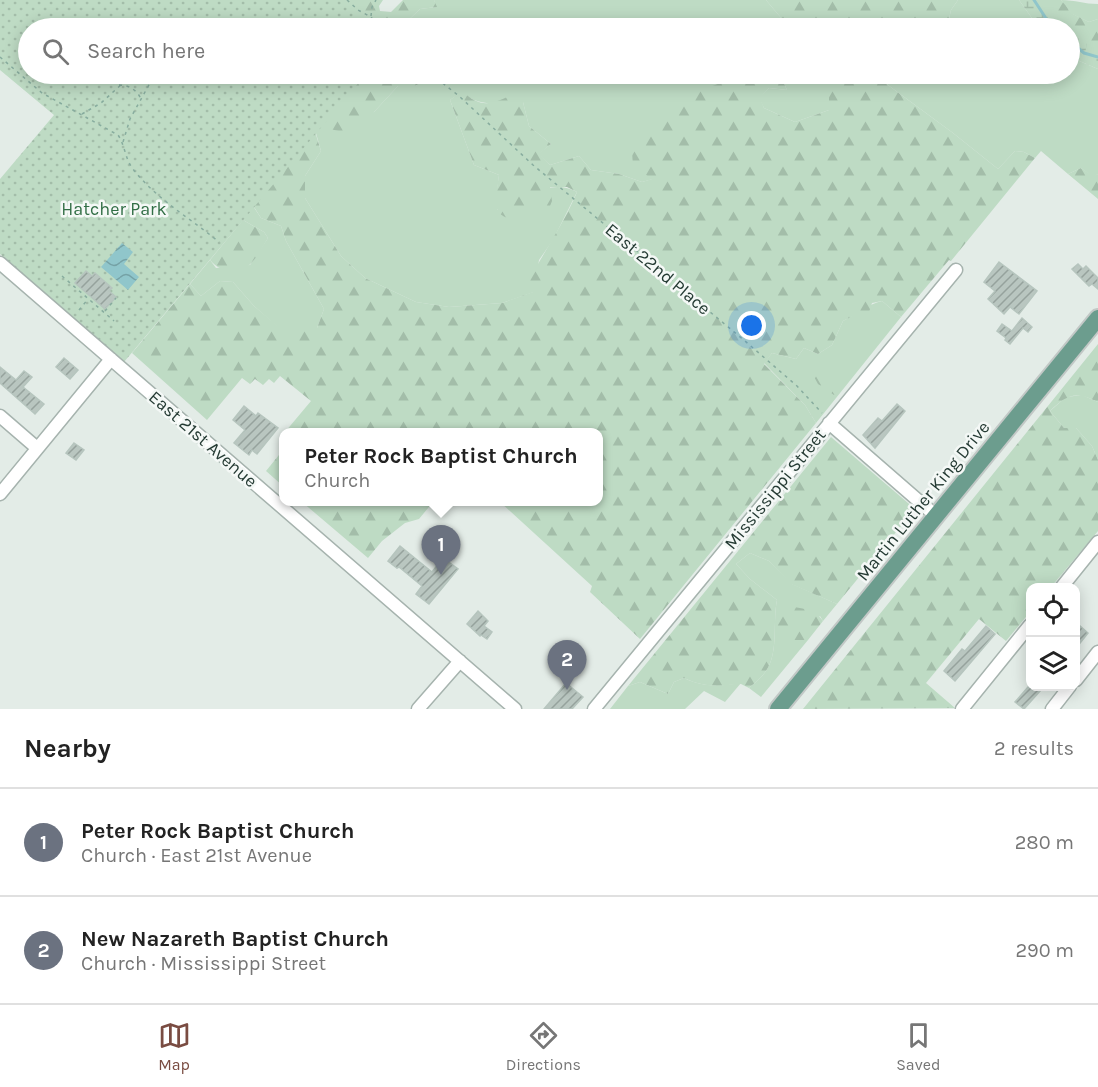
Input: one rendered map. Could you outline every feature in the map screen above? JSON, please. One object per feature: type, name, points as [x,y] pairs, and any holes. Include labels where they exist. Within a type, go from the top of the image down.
[{"type":"main road","name":"Martin Luther King Drive","points":[[778,709],[1098,318]]},
{"type":"street","name":"East 21st Avenue","points":[[0,263],[279,504]]},
{"type":"street","name":"Mississippi Street","points":[[594,709],[956,270]]},
{"type":"street","points":[[0,494],[111,359]]},
{"type":"street","points":[[0,416],[37,448]]},
{"type":"street","points":[[829,423],[936,516]]},
{"type":"street","name":"East 21st Avenue","points":[[281,506],[516,709]]},
{"type":"street","points":[[1065,583],[1098,543]]},
{"type":"street","points":[[962,709],[1026,630]]},
{"type":"street","points":[[1080,675],[1098,652]]},
{"type":"street","points":[[418,709],[460,661]]},
{"type":"street","points":[[1052,709],[1067,691]]},
{"type":"path","points":[[347,0],[370,17],[376,0]]},
{"type":"path","points":[[0,57],[18,72]]},
{"type":"path","points":[[32,84],[42,93],[118,135],[123,143],[129,164],[138,175],[181,215],[219,242]]},
{"type":"path","points":[[123,143],[130,119],[149,84]]},
{"type":"path","name":"East 22nd Place","points":[[444,84],[533,165],[797,386],[829,423]]},
{"type":"path","points":[[81,114],[101,103],[119,85],[135,90],[141,100]]},
{"type":"path","points":[[62,276],[114,321]]},
{"type":"path","points":[[78,310],[89,298]]},
{"type":"path","points":[[104,312],[116,298]]},
{"type":"green space","name":"Hatcher Park","points":[[0,0],[338,0],[359,18],[18,18],[18,84],[358,84],[124,362],[0,254],[0,179],[54,115],[0,70]]},
{"type":"green space","points":[[82,0],[383,0],[379,6],[380,11],[391,12],[403,0],[434,0],[437,7],[420,9],[411,18],[97,18]]},
{"type":"green space","points":[[434,0],[766,0],[781,18],[411,18],[420,9],[436,7]]},
{"type":"green space","points":[[766,0],[958,0],[951,10],[949,18],[781,18]]},
{"type":"green space","points":[[958,0],[1019,0],[1032,18],[949,18],[951,10]]},
{"type":"green space","points":[[1019,0],[1034,0],[1046,18],[1032,18]]},
{"type":"green space","points":[[1034,0],[1061,0],[1073,14],[1089,22],[1098,19],[1098,57],[1084,53],[1080,46],[1080,18],[1046,18]]},
{"type":"green space","points":[[1061,0],[1098,4],[1098,19],[1089,22],[1072,14]]},
{"type":"green space","points":[[1080,38],[1087,44],[1085,53],[1098,57],[1098,69],[1080,61]]},
{"type":"green space","points":[[1080,61],[1098,69],[1098,174],[1093,177],[1081,168],[1068,174],[1041,151],[1035,158],[1024,152],[1015,151],[998,169],[887,84],[1080,84]]},
{"type":"green space","points":[[331,84],[419,84],[398,86],[374,112],[347,133],[326,128],[322,103]]},
{"type":"green space","points":[[419,84],[727,84],[653,179],[642,182],[619,174],[591,170],[579,156],[550,165],[538,154],[551,144],[529,126],[523,102],[483,102],[462,92],[450,100],[474,165],[499,175],[497,210],[547,188],[567,188],[577,192],[553,240],[539,260],[534,292],[502,303],[449,307],[416,302],[365,278],[341,256],[305,198],[305,176],[321,151],[314,126],[297,123],[374,112],[398,86]]},
{"type":"green space","points":[[718,84],[784,84],[787,90],[769,88],[760,98],[764,108],[795,122],[829,110],[829,84],[887,84],[998,169],[1015,151],[1024,152],[1035,158],[951,261],[949,260],[901,317],[882,301],[872,303],[868,315],[857,314],[843,321],[832,345],[818,354],[804,348],[796,359],[772,353],[764,364],[805,405],[816,423],[640,639],[590,592],[592,586],[504,506],[603,506],[603,428],[288,428],[311,401],[280,376],[274,383],[269,379],[263,385],[255,379],[250,384],[242,378],[207,420],[132,353],[190,284],[201,296],[220,281],[233,282],[254,306],[280,328],[317,328],[324,309],[286,241],[281,226],[261,218],[252,204],[313,125],[321,151],[305,176],[305,198],[341,256],[365,278],[416,302],[449,307],[502,303],[533,292],[527,284],[577,192],[567,187],[550,187],[552,201],[546,216],[533,209],[516,222],[499,213],[496,200],[499,175],[474,165],[450,100],[462,91],[474,100],[486,103],[511,95],[523,102],[529,126],[551,144],[539,154],[550,165],[579,156],[591,170],[619,174],[642,182],[652,179],[633,166],[632,152],[640,133],[694,93]]},
{"type":"green space","points":[[784,84],[829,84],[829,110],[795,122],[764,108],[759,98],[769,88],[787,90]]},
{"type":"green space","points":[[1081,168],[1093,176],[1098,174],[1098,199],[1068,174]]},
{"type":"green space","points":[[253,206],[261,218],[281,226],[286,241],[324,309],[317,328],[280,329],[254,306],[233,282],[220,281],[201,296],[190,284],[210,260],[216,268],[250,265],[268,238],[264,232],[243,220]]},
{"type":"green space","points":[[243,220],[264,232],[268,238],[257,257],[248,266],[238,271],[223,270],[210,260]]},
{"type":"green space","points":[[882,301],[901,317],[816,423],[805,405],[764,363],[772,353],[796,359],[804,348],[818,354],[832,345],[843,321]]},
{"type":"green space","points":[[1098,344],[1098,402],[1083,396],[1072,396],[1050,411],[1064,428],[1076,428],[1092,446],[1098,460],[1098,531],[1054,583],[1026,583],[1026,617],[1006,641],[979,619],[926,683],[955,708],[803,709]]},
{"type":"green space","points":[[815,366],[821,366],[828,375],[840,383],[841,390],[834,395],[818,384],[812,373]]},
{"type":"green space","points":[[1082,395],[1098,402],[1098,460],[1092,446],[1076,428],[1064,428],[1050,411],[1066,397]]},
{"type":"green space","points":[[831,437],[915,509],[837,604],[791,584],[769,561],[750,553],[736,564],[750,579],[777,600],[772,659],[763,675],[749,688],[741,684],[705,685],[684,678],[674,682],[668,694],[640,682],[628,686]]},
{"type":"green space","points":[[279,455],[279,482],[266,471]]},
{"type":"green space","points":[[307,506],[430,506],[419,519],[405,523],[382,541],[368,558]]},
{"type":"green space","points":[[750,553],[769,561],[792,584],[837,604],[823,621],[820,616],[789,640],[808,640],[761,697],[749,688],[763,675],[772,659],[777,600],[750,579],[736,564]]},
{"type":"green space","points":[[785,606],[811,611],[823,621],[808,640],[789,640],[777,632],[778,618]]},
{"type":"green space","points":[[684,678],[712,685],[741,683],[725,702],[704,691],[685,709],[610,709],[628,686],[640,682],[668,694],[674,682]]},
{"type":"water","points":[[122,243],[133,252],[124,264],[139,277],[128,290],[101,267]]},
{"type":"building","points":[[999,262],[1037,291],[1019,314],[1010,307],[1004,314],[988,299],[995,291],[984,282]]},
{"type":"building","points":[[1078,264],[1083,269],[1086,266],[1098,278],[1098,289],[1092,284],[1089,286],[1072,269]]},
{"type":"building","points":[[86,271],[92,276],[95,273],[112,288],[109,291],[116,297],[105,309],[75,283]]},
{"type":"building","points":[[1022,318],[1032,327],[1028,332],[1023,328],[1010,344],[997,331],[1002,324],[1012,331]]},
{"type":"building","points":[[64,358],[78,370],[70,379],[56,367]]},
{"type":"building","points":[[0,367],[16,380],[24,371],[32,377],[23,387],[44,404],[35,414],[0,383]]},
{"type":"building","points":[[897,404],[905,411],[875,448],[863,435],[878,418],[882,421]]},
{"type":"building","points":[[244,406],[256,416],[258,413],[278,428],[257,454],[252,450],[249,455],[234,443],[245,430],[233,420]]},
{"type":"building","points":[[74,443],[84,450],[76,460],[66,453]]},
{"type":"building","points":[[400,546],[432,572],[443,558],[458,569],[429,604],[416,594],[422,586],[388,561]]},
{"type":"building","points":[[478,611],[488,621],[484,626],[492,632],[487,639],[467,624]]},
{"type":"building","points":[[986,626],[995,634],[955,681],[944,671],[962,649],[965,651]]},
{"type":"building","points":[[1080,626],[1088,633],[1080,643]]},
{"type":"building","points":[[566,683],[583,697],[572,709],[544,709]]},
{"type":"building","points":[[1026,689],[1040,691],[1024,709],[1015,702]]},
{"type":"waterway","points":[[1034,0],[1046,18]]},
{"type":"waterway","points":[[1080,50],[1098,57]]},
{"type":"place","name":"Peter Rock Baptist Church","points":[[441,575]]},
{"type":"place","name":"New Nazareth Baptist Church","points":[[567,690]]}]
